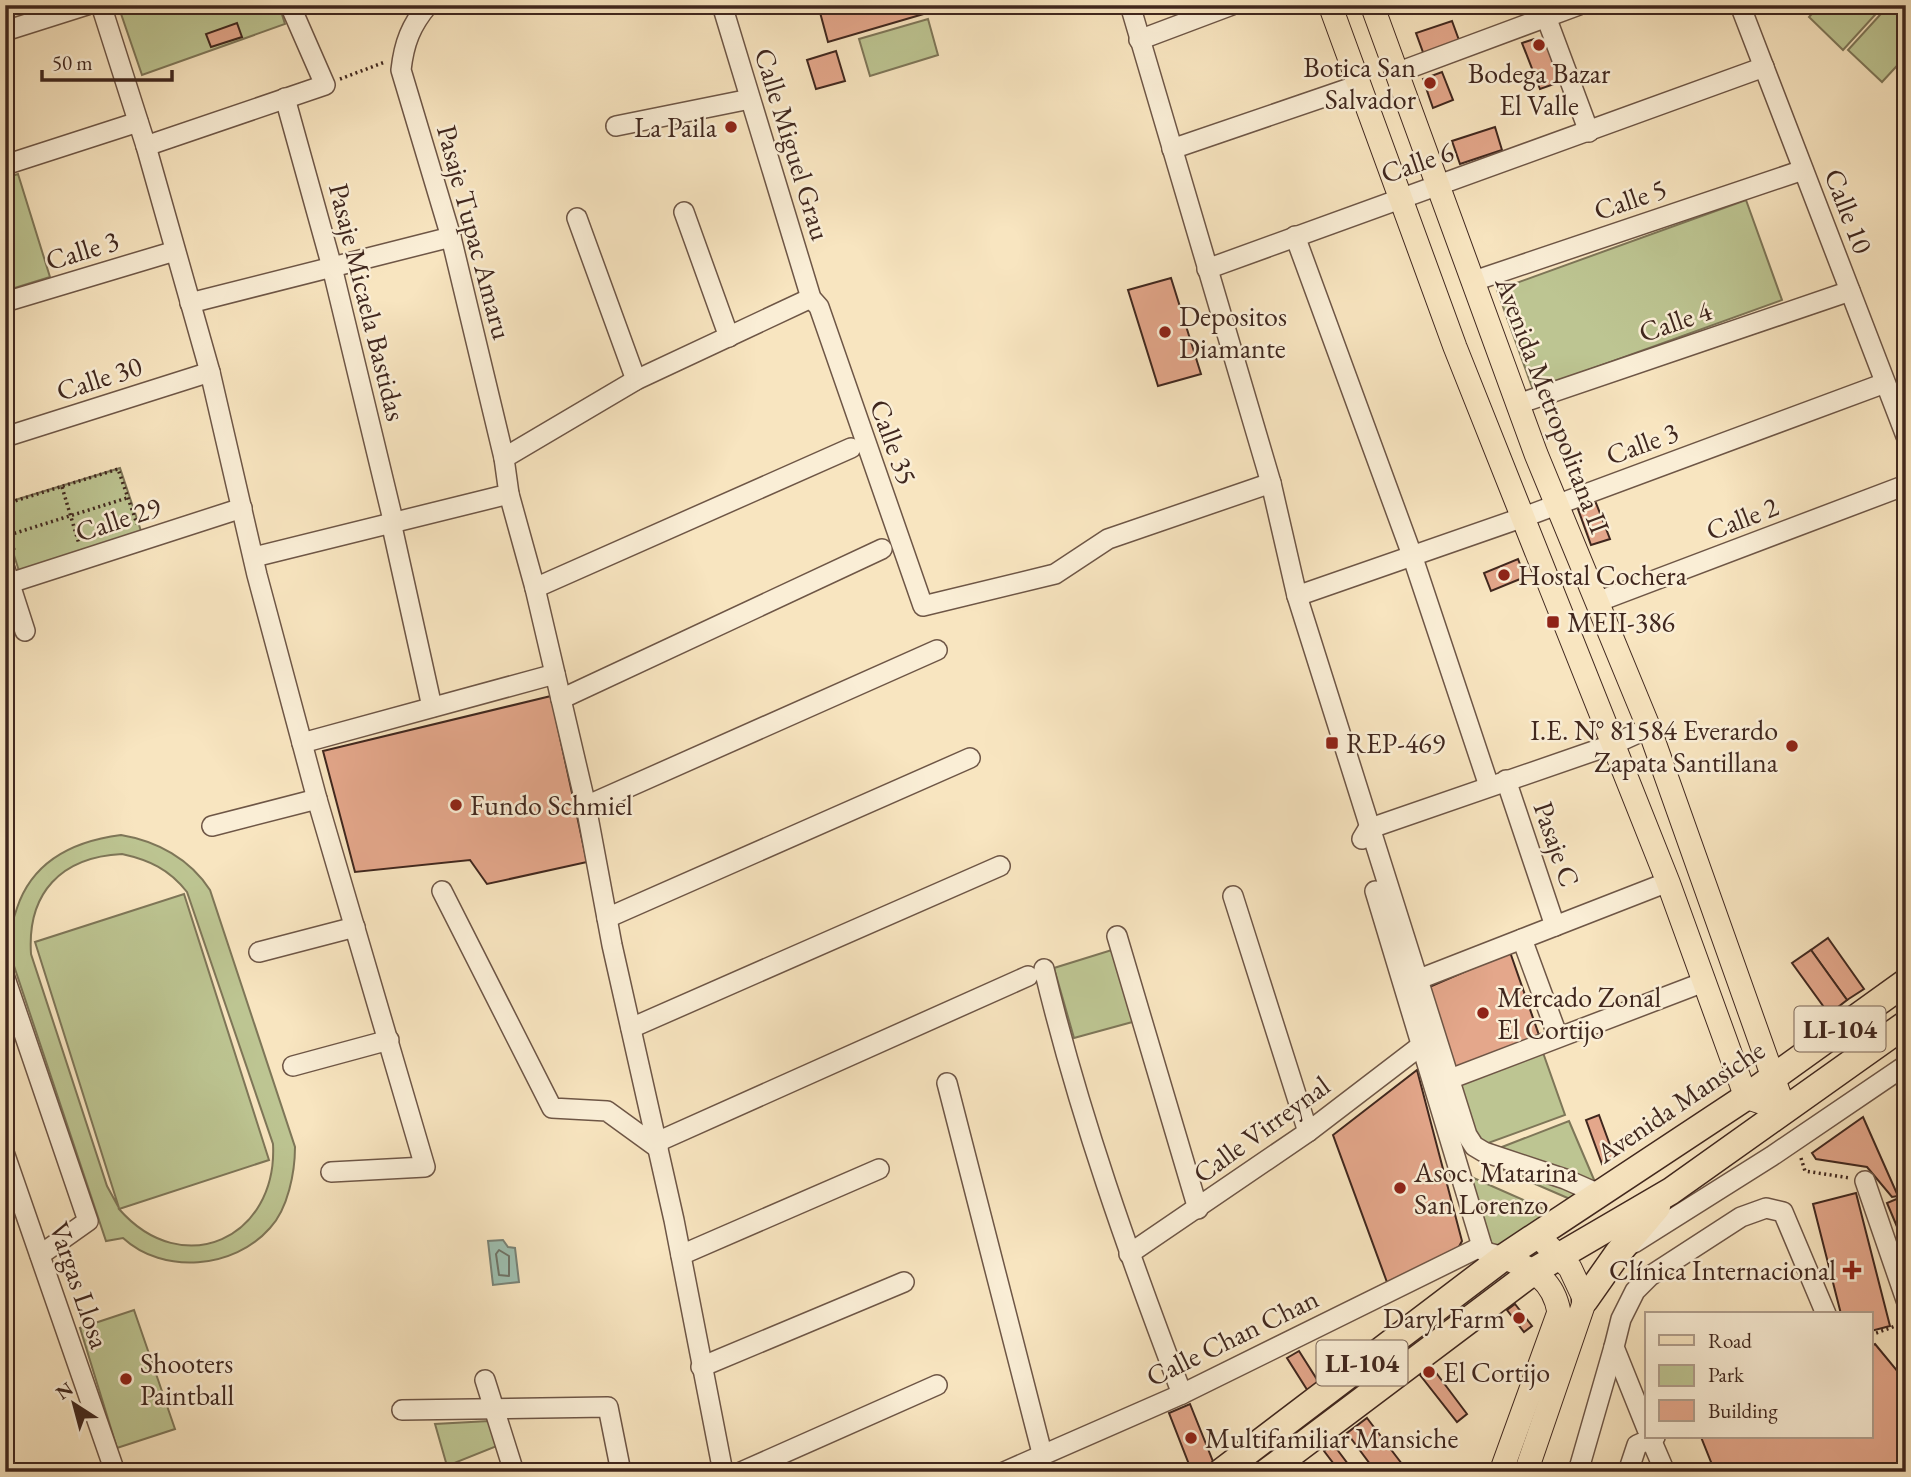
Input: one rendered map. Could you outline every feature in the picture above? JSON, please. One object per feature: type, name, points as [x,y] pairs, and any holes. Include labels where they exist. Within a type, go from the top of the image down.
[{"type":"highway","name":"Avenida Mansiche","points":[[1221,1472],[1493,1252],[1537,1235],[1746,1097],[1906,982]]},
{"type":"highway","name":"LI-104","points":[[1266,1472],[1534,1271],[1671,1191],[1906,1024]]},
{"type":"highway","points":[[1585,1300],[1618,1253],[1671,1191]]},
{"type":"highway","points":[[1313,1399],[1329,1424]]},
{"type":"main road","points":[[1330,5],[1455,346],[1668,882],[1746,1097],[1784,1110]]},
{"type":"main road","name":"Avenida Metropolitana II","points":[[1372,5],[1556,505],[1649,728],[1784,1110]]},
{"type":"main road","points":[[1526,1472],[1585,1300],[1570,1268],[1537,1235]]},
{"type":"main road","points":[[1493,1252],[1534,1271],[1551,1286],[1559,1312],[1501,1472]]},
{"type":"street","points":[[5,31],[87,5]]},
{"type":"street","points":[[102,5],[146,146],[210,372],[254,557],[317,799],[425,1167],[331,1172]]},
{"type":"street","points":[[146,146],[324,85],[290,5]]},
{"type":"street","name":"Pasaje Tupac Amaru","points":[[428,5],[410,14],[401,70],[451,237],[504,458],[509,494],[535,588],[586,806],[607,918],[681,1255],[723,1472]]},
{"type":"street","name":"Calle Miguel Grau","points":[[722,5],[811,298]]},
{"type":"street","points":[[1130,5],[1271,483],[1297,596],[1411,982],[1423,1044],[1493,1252]]},
{"type":"street","points":[[1139,40],[1232,5]]},
{"type":"street","points":[[1396,73],[1544,11],[1579,5]]},
{"type":"street","name":"Calle 10","points":[[1740,5],[1906,436]]},
{"type":"street","points":[[1544,11],[1590,132]]},
{"type":"street","name":"Calle 6","points":[[1207,269],[1764,67]]},
{"type":"street","points":[[1172,149],[1359,85]]},
{"type":"street","name":"Pasaje Micaela Bastidas","points":[[285,98],[332,267],[432,707]]},
{"type":"street","points":[[616,126],[750,99]]},
{"type":"street","points":[[5,165],[138,122]]},
{"type":"street","name":"Calle 5","points":[[1475,281],[1803,170]]},
{"type":"street","points":[[684,212],[729,337]]},
{"type":"street","points":[[577,218],[636,380]]},
{"type":"street","name":"Pasaje C","points":[[1295,236],[1412,555],[1555,926]]},
{"type":"street","points":[[190,303],[451,237]]},
{"type":"street","name":"Calle 3","points":[[5,302],[175,251]]},
{"type":"street","name":"Calle 4","points":[[1518,404],[1850,291]]},
{"type":"street","points":[[504,458],[636,380],[811,298]]},
{"type":"street","name":"Calle 35","points":[[811,298],[819,307],[923,606],[1055,574],[1108,538],[1271,483]]},
{"type":"street","name":"Calle 30","points":[[5,437],[210,372]]},
{"type":"street","name":"Calle 3","points":[[1297,596],[1524,517],[1885,383]]},
{"type":"street","points":[[535,588],[851,448]]},
{"type":"street","name":"Calle 2","points":[[1597,602],[1906,485]]},
{"type":"street","points":[[254,557],[393,526],[509,494]]},
{"type":"street","name":"Calle 29","points":[[10,570],[243,508]]},
{"type":"street","points":[[561,699],[882,549]]},
{"type":"street","points":[[10,570],[25,631]]},
{"type":"street","points":[[586,806],[937,650]]},
{"type":"street","points":[[302,743],[555,674]]},
{"type":"street","points":[[1368,829],[1614,744],[1649,728]]},
{"type":"street","points":[[607,918],[970,758]]},
{"type":"street","points":[[212,826],[317,799]]},
{"type":"street","points":[[631,1028],[1000,866]]},
{"type":"street","points":[[1411,982],[1668,882]]},
{"type":"street","points":[[442,891],[552,1108],[607,1111],[657,1145],[1036,972],[1129,1254],[1182,1394]]},
{"type":"street","points":[[1233,896],[1308,1132]]},
{"type":"street","points":[[259,952],[355,927]]},
{"type":"street","points":[[1117,936],[1198,1209]]},
{"type":"street","points":[[1522,939],[1558,1037]]},
{"type":"street","points":[[5,978],[88,1221],[40,1255]]},
{"type":"street","points":[[1411,982],[1450,1079],[1467,1135],[1474,1146],[1598,1194]]},
{"type":"street","points":[[1450,1079],[1704,982]]},
{"type":"street","points":[[293,1066],[389,1040]]},
{"type":"street","name":"Calle Virreynal","points":[[1129,1254],[1308,1132],[1423,1044]]},
{"type":"street","points":[[1618,1253],[1772,1156],[1906,1065]]},
{"type":"street","points":[[947,1083],[1042,1453]]},
{"type":"street","name":"Vargas Llosa","points":[[5,1155],[115,1472]]},
{"type":"street","points":[[681,1255],[879,1168]]},
{"type":"street","points":[[1865,1181],[1906,1300]]},
{"type":"street","points":[[1578,1472],[1621,1319],[1635,1291],[1650,1276],[1741,1217],[1766,1208],[1783,1212],[1825,1312]]},
{"type":"street","name":"Calle Chan Chan","points":[[1004,1472],[1042,1453],[1182,1394],[1428,1276],[1493,1252]]},
{"type":"street","points":[[701,1367],[904,1282]]},
{"type":"street","points":[[1614,1347],[1645,1421]]},
{"type":"street","points":[[485,1380],[514,1472]]},
{"type":"street","points":[[740,1472],[937,1385]]},
{"type":"street","points":[[402,1410],[608,1407],[621,1472]]},
{"type":"street","points":[[1628,1472],[1637,1445],[1647,1438]]},
{"type":"street","points":[[1652,1438],[1664,1471]]},
{"type":"path","points":[[324,85],[402,54]]},
{"type":"path","points":[[5,504],[118,469],[139,530]]},
{"type":"path","points":[[62,487],[80,549]]},
{"type":"path","points":[[9,536],[128,498]]},
{"type":"path","points":[[5,522],[9,536],[10,570]]},
{"type":"path","points":[[1872,1335],[1906,1322]]},
{"type":"green space","points":[[118,5],[279,5],[285,24],[142,75]]},
{"type":"green space","points":[[1820,5],[1884,5],[1843,50],[1809,17]]},
{"type":"green space","points":[[1889,5],[1906,5],[1906,56],[1882,82],[1848,50]]},
{"type":"green space","points":[[928,19],[938,55],[870,76],[859,39]]},
{"type":"green space","points":[[18,174],[50,277],[5,291],[5,178]]},
{"type":"green space","points":[[1746,200],[1782,300],[1533,390],[1497,290]]},
{"type":"green space","points":[[120,468],[141,531],[19,571],[5,527],[5,503]]},
{"type":"green space","points":[[121,835],[160,847],[193,869],[210,890],[295,1147],[289,1190],[276,1220],[255,1242],[218,1259],[178,1262],[139,1250],[123,1238],[106,1241],[9,951],[15,913],[33,877],[57,856],[87,842]],"holes":[[[122,854],[166,871],[187,892],[273,1144],[270,1177],[260,1204],[243,1225],[222,1239],[197,1245],[171,1243],[144,1231],[119,1209],[269,1160],[184,894],[35,942],[119,1208],[107,1186],[31,954],[31,932],[35,913],[52,882],[81,862]]]},
{"type":"green space","points":[[1115,949],[1136,1021],[1074,1038],[1054,968]]},
{"type":"green space","points":[[1541,1047],[1565,1115],[1480,1146],[1457,1081]]},
{"type":"green space","points":[[1569,1121],[1595,1182],[1570,1199],[1496,1167],[1484,1154]]},
{"type":"green space","points":[[1469,1176],[1555,1214],[1503,1251],[1491,1246]]},
{"type":"green space","name":"Shooters Paintball","points":[[134,1310],[175,1429],[117,1448],[80,1328]]},
{"type":"green space","points":[[489,1421],[497,1446],[447,1466],[435,1424]]},
{"type":"water","points":[[503,1240],[508,1247],[515,1248],[519,1282],[493,1285],[488,1241]]},
{"type":"building","points":[[818,5],[925,5],[927,13],[828,42]]},
{"type":"building","points":[[1452,21],[1460,43],[1424,55],[1416,33]]},
{"type":"building","points":[[237,23],[242,37],[211,47],[206,34]]},
{"type":"building","points":[[1534,39],[1547,46],[1560,82],[1540,89],[1522,43]]},
{"type":"building","points":[[836,51],[845,81],[816,89],[807,60]]},
{"type":"building","points":[[1442,72],[1453,100],[1433,108],[1423,79]]},
{"type":"building","points":[[1495,127],[1502,150],[1460,164],[1452,141]]},
{"type":"building","name":"Depositos Diamante","points":[[1171,278],[1201,374],[1158,386],[1128,290]]},
{"type":"building","points":[[1596,503],[1610,539],[1591,545],[1578,509]]},
{"type":"building","name":"Hostal Cochera","points":[[1518,559],[1525,577],[1491,591],[1484,573]]},
{"type":"building","name":"Fundo Schmiel","points":[[551,696],[587,862],[487,884],[470,860],[355,872],[323,751]]},
{"type":"building","points":[[1828,938],[1864,989],[1847,1000],[1811,950]]},
{"type":"building","points":[[1811,950],[1847,1000],[1829,1014],[1792,963]]},
{"type":"building","name":"Mercado Zonal El Cortijo","points":[[1510,952],[1540,1038],[1454,1072],[1427,988]]},
{"type":"building","name":"Asoc. Matarina San Lorenzo","points":[[1417,1070],[1462,1241],[1455,1254],[1388,1285],[1333,1135]]},
{"type":"building","points":[[1599,1115],[1614,1156],[1602,1164],[1586,1120]]},
{"type":"building","points":[[1863,1117],[1898,1196],[1892,1197],[1867,1167],[1816,1159],[1812,1153]]},
{"type":"building","points":[[1856,1193],[1890,1326],[1872,1331],[1872,1312],[1840,1312],[1813,1204]]},
{"type":"building","points":[[1906,1195],[1906,1248],[1887,1203]]},
{"type":"building","name":"Daryl Farm","points":[[1515,1304],[1532,1326],[1524,1332],[1507,1310]]},
{"type":"building","points":[[1875,1344],[1899,1373],[1899,1389],[1906,1404],[1906,1472],[1715,1472],[1701,1438],[1872,1438],[1872,1346]]},
{"type":"building","points":[[1299,1351],[1323,1389],[1311,1396],[1287,1358]]},
{"type":"building","points":[[1431,1366],[1467,1414],[1457,1422],[1420,1375]]},
{"type":"building","name":"Multifamiliar Mansiche","points":[[1190,1404],[1214,1464],[1204,1472],[1192,1472],[1169,1413]]},
{"type":"building","points":[[1367,1418],[1402,1464],[1392,1472],[1376,1472],[1347,1433]]},
{"type":"building","points":[[1333,1444],[1354,1472],[1340,1472],[1324,1451]]},
{"type":"place","name":"Bodega Bazar El Valle","points":[[1539,45]]},
{"type":"place","name":"Botica San Salvador","points":[[1430,83]]},
{"type":"place","name":"La Paila","points":[[731,127]]},
{"type":"place","name":"Depositos Diamante","points":[[1165,332]]},
{"type":"place","name":"Hostal Cochera","points":[[1504,575]]},
{"type":"place","name":"MEII-386","points":[[1553,622]]},
{"type":"place","name":"REP-469","points":[[1332,743]]},
{"type":"place","name":"I.E. N° 81584 Everardo Zapata Santillana","points":[[1792,746]]},
{"type":"place","name":"Fundo Schmiel","points":[[456,805]]},
{"type":"place","name":"Mercado Zonal El Cortijo","points":[[1483,1013]]},
{"type":"place","name":"Asoc. Matarina San Lorenzo","points":[[1400,1188]]},
{"type":"place","name":"Clínica Internacional","points":[[1852,1270]]},
{"type":"place","name":"Daryl Farm","points":[[1519,1318]]},
{"type":"place","name":"El Cortijo","points":[[1429,1372]]},
{"type":"place","name":"Shooters Paintball","points":[[126,1379]]},
{"type":"place","name":"Multifamiliar Mansiche","points":[[1191,1438]]}]
